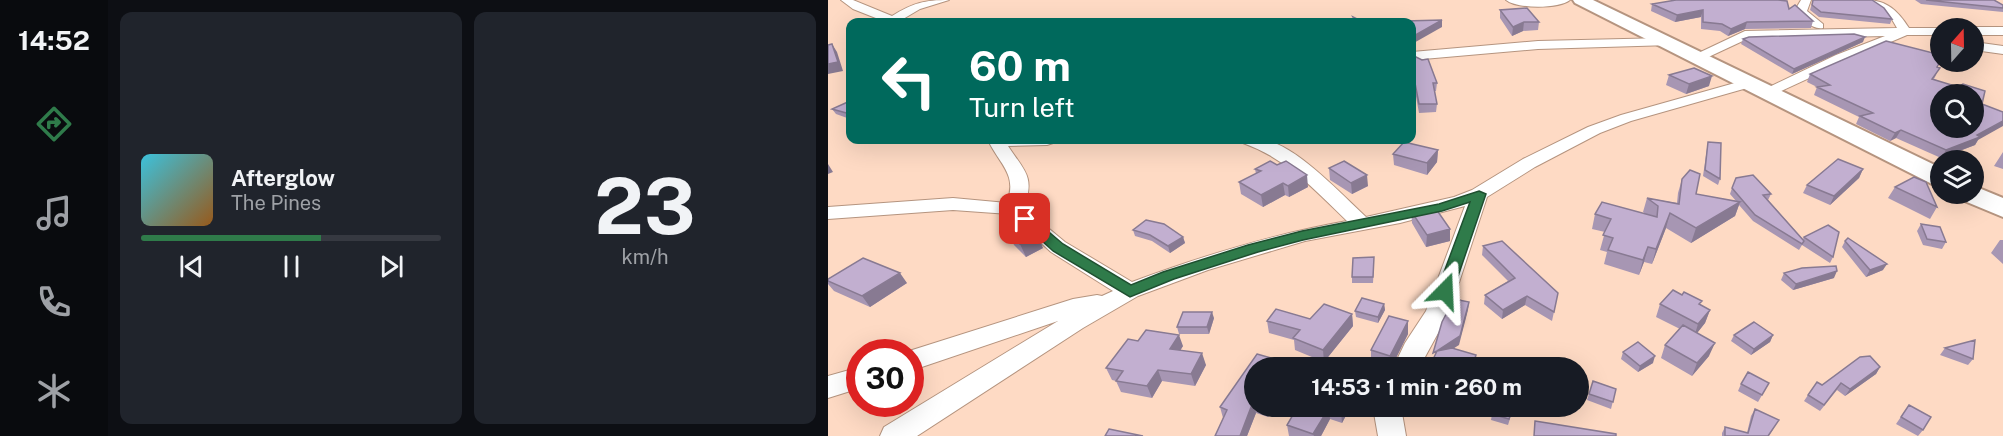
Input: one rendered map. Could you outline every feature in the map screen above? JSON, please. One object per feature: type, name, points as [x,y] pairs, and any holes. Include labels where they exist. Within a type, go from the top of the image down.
[{"type":"main road","points":[[1581,0],[1930,173]]},
{"type":"main road","points":[[1984,200],[2003,209]]},
{"type":"street","points":[[846,0],[881,13],[887,18]]},
{"type":"street","points":[[898,18],[916,6],[944,0]]},
{"type":"street","points":[[1511,0],[1530,4],[1564,0]]},
{"type":"street","points":[[1806,0],[1801,10],[1802,13],[1827,32]]},
{"type":"street","points":[[1871,0],[1894,14],[1904,33]]},
{"type":"street","points":[[1984,31],[2003,31]]},
{"type":"street","points":[[1697,57],[1741,35],[1930,32]]},
{"type":"street","points":[[894,436],[1075,322],[1130,291],[1168,276],[1253,249],[1361,223],[1442,207],[1479,194],[1529,163],[1594,130],[1626,118],[1759,88],[1904,33],[1930,38]]},
{"type":"street","points":[[1416,56],[1538,45],[1667,42]]},
{"type":"street","points":[[1984,47],[2003,50]]},
{"type":"street","points":[[999,144],[1021,180],[1021,190],[1014,209]]},
{"type":"street","points":[[1259,144],[1268,147],[1302,170],[1361,223]]},
{"type":"street","points":[[1411,357],[1437,313],[1479,194]]},
{"type":"street","points":[[828,213],[953,204],[1014,209],[1058,247],[1130,291]]},
{"type":"street","points":[[924,356],[1081,305],[1108,303]]},
{"type":"street","points":[[828,387],[846,381]]},
{"type":"street","points":[[1389,417],[1392,436]]},
{"type":"building","points":[[1676,0],[1787,1],[1789,9],[1795,5],[1813,21],[1747,22],[1731,29],[1722,24],[1703,22],[1703,10],[1677,15],[1652,4]]},
{"type":"building","points":[[1813,0],[1872,0],[1884,8],[1892,19],[1821,12],[1812,5]]},
{"type":"building","points":[[1926,0],[1994,0],[2003,5],[2003,8]]},
{"type":"building","points":[[1527,8],[1539,22],[1524,22],[1513,27],[1500,10]]},
{"type":"building","points":[[1442,20],[1416,35],[1416,21]]},
{"type":"building","points":[[1854,34],[1865,37],[1794,69],[1743,39],[1749,37]]},
{"type":"building","points":[[1886,41],[1930,52],[1930,72],[1937,72],[1932,79],[1948,84],[1930,84],[1930,138],[1977,138],[1946,150],[1901,130],[1895,133],[1860,116],[1873,113],[1817,87],[1830,85],[1810,74]]},
{"type":"building","points":[[832,44],[838,62],[828,64],[828,45]]},
{"type":"building","points":[[1416,57],[1422,60],[1428,59],[1437,83],[1433,83],[1437,104],[1419,104],[1416,88]]},
{"type":"building","points":[[1694,68],[1712,76],[1689,84],[1669,75]]},
{"type":"building","points":[[846,103],[846,113],[832,109]]},
{"type":"building","points":[[1984,105],[2003,112],[2003,121],[1984,131]]},
{"type":"building","points":[[1708,142],[1721,143],[1720,179],[1705,170]]},
{"type":"building","points":[[1402,144],[1438,150],[1427,163],[1393,154]]},
{"type":"building","points":[[1838,159],[1863,169],[1834,196],[1807,185]]},
{"type":"building","points":[[1270,161],[1277,165],[1286,161],[1307,175],[1288,186],[1283,183],[1261,195],[1239,182],[1261,171],[1255,169]]},
{"type":"building","points":[[1344,161],[1367,175],[1351,183],[1329,168]]},
{"type":"building","points":[[1690,170],[1700,174],[1696,194],[1740,202],[1696,228],[1670,213],[1656,249],[1648,247],[1643,260],[1608,250],[1613,238],[1603,235],[1611,219],[1595,214],[1602,202],[1657,217],[1658,206],[1647,198],[1679,204],[1682,179]]},
{"type":"building","points":[[1753,175],[1771,194],[1763,195],[1804,241],[1802,244],[1755,215],[1732,188],[1736,178]]},
{"type":"building","points":[[1914,177],[1926,182],[1930,191],[1930,204],[1895,187]]},
{"type":"building","points":[[1434,206],[1450,229],[1427,235],[1411,211]]},
{"type":"building","points":[[1146,220],[1164,224],[1183,237],[1168,246],[1150,235],[1133,230]]},
{"type":"building","points":[[1921,224],[1940,227],[1946,242],[1927,239]]},
{"type":"building","points":[[1025,225],[1038,236],[1020,244],[1008,233]]},
{"type":"building","points":[[1828,225],[1839,232],[1833,257],[1804,237]]},
{"type":"building","points":[[1848,238],[1887,264],[1870,270],[1845,241]]},
{"type":"building","points":[[1502,241],[1558,293],[1554,312],[1527,296],[1503,310],[1485,295],[1515,278],[1483,246]]},
{"type":"building","points":[[1374,257],[1373,277],[1352,277],[1353,258]]},
{"type":"building","points":[[863,258],[900,273],[862,296],[828,281],[828,279]]},
{"type":"building","points":[[1836,266],[1837,271],[1796,284],[1784,273],[1802,268]]},
{"type":"building","points":[[1673,290],[1682,295],[1684,292],[1702,301],[1699,304],[1710,310],[1698,324],[1660,304]]},
{"type":"building","points":[[1362,298],[1384,304],[1378,317],[1355,311]]},
{"type":"building","points":[[1454,299],[1469,302],[1460,336],[1433,353],[1442,322]]},
{"type":"building","points":[[1324,304],[1352,314],[1323,350],[1293,338],[1300,330],[1267,321],[1276,309],[1310,319]]},
{"type":"building","points":[[1183,312],[1212,312],[1207,327],[1177,327]]},
{"type":"building","points":[[1389,316],[1408,321],[1390,356],[1371,350]]},
{"type":"building","points":[[1754,322],[1773,335],[1754,349],[1734,335]]},
{"type":"building","points":[[1683,325],[1715,343],[1697,363],[1665,345]]},
{"type":"building","points":[[1146,330],[1179,335],[1170,349],[1202,353],[1191,374],[1158,370],[1147,386],[1116,381],[1123,371],[1106,368],[1128,339],[1138,341]]},
{"type":"building","points":[[1975,340],[1973,359],[1945,348]]},
{"type":"building","points":[[1638,342],[1655,356],[1640,366],[1623,352]]},
{"type":"building","points":[[1452,348],[1476,355],[1475,357],[1434,357],[1437,351]]},
{"type":"building","points":[[1870,356],[1880,367],[1850,389],[1841,383],[1824,405],[1808,395],[1817,382],[1822,385],[1860,357]]},
{"type":"building","points":[[1748,372],[1769,383],[1762,395],[1741,384]]},
{"type":"building","points":[[1244,373],[1244,417],[1247,417],[1240,436],[1215,436],[1227,410],[1220,407]]},
{"type":"building","points":[[1593,381],[1616,389],[1613,402],[1589,394]]},
{"type":"building","points":[[1909,405],[1931,417],[1923,430],[1901,417]]},
{"type":"building","points":[[1755,409],[1779,420],[1768,436],[1725,436],[1725,427],[1748,433]]},
{"type":"building","points":[[1292,417],[1323,417],[1313,434],[1287,425]]},
{"type":"building","points":[[1535,421],[1616,434],[1616,436],[1534,436]]},
{"type":"building","points":[[1109,429],[1143,436],[1105,436]]},
{"type":"route","points":[[1025,219],[1058,247],[1130,291],[1200,265],[1253,249],[1302,236],[1442,207],[1479,194],[1445,291]]}]
